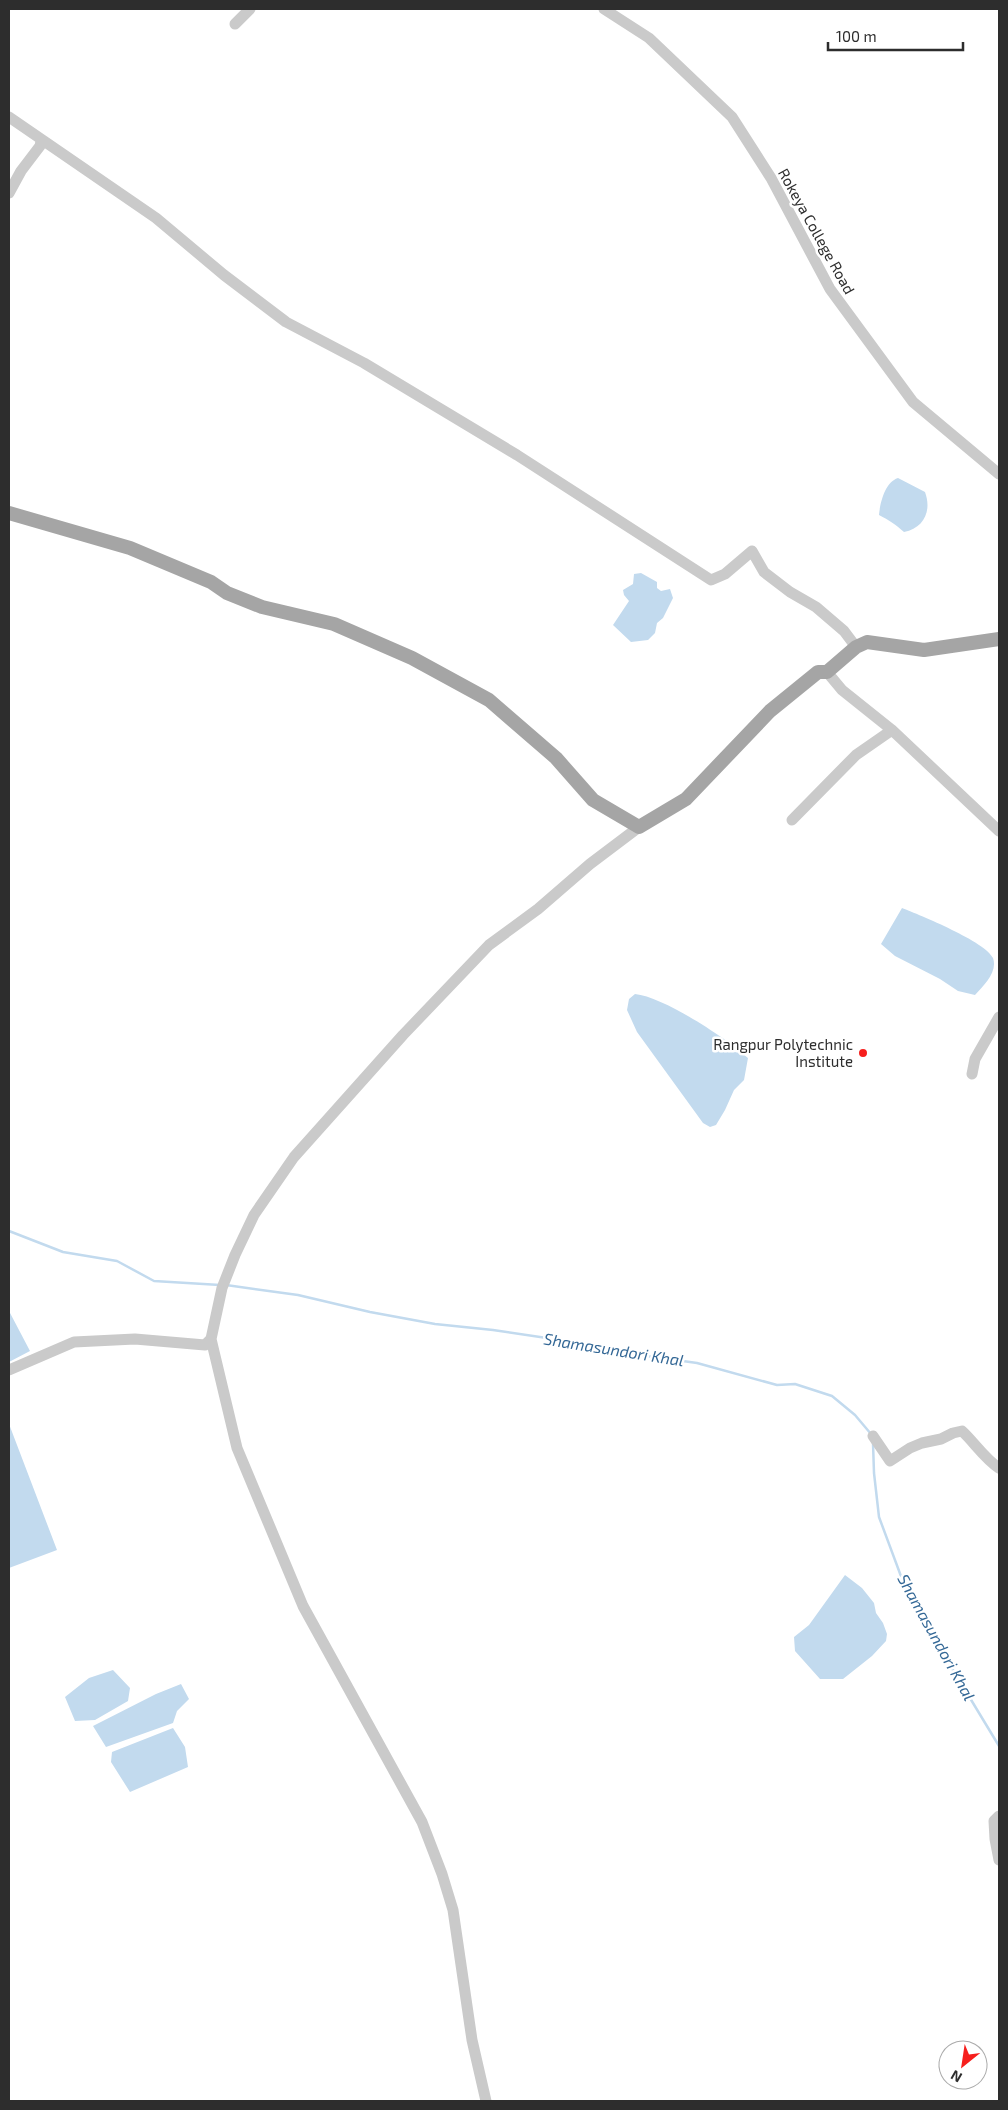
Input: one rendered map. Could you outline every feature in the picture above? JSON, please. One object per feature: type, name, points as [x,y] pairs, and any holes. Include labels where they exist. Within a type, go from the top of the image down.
[{"type":"main road","points":[[9,513],[130,548],[211,582],[227,593],[262,607],[334,624],[412,658],[489,700],[556,758],[593,800],[639,827],[686,798],[770,711],[818,672],[827,672],[856,647],[867,642],[924,650],[999,639]]},
{"type":"street","points":[[235,24],[250,9]]},
{"type":"street","name":"Rokeya College Road","points":[[604,9],[649,38],[732,117],[771,178],[830,289],[913,402],[999,474]]},
{"type":"street","points":[[9,117],[41,141],[156,218],[224,275],[286,322],[364,362],[711,580],[725,574],[752,550],[764,572],[790,592],[816,607],[844,631],[856,647]]},
{"type":"street","points":[[9,193],[21,171],[40,146],[41,141]]},
{"type":"street","points":[[827,672],[842,690],[892,730],[999,831]]},
{"type":"street","points":[[792,820],[856,755],[892,730]]},
{"type":"street","points":[[486,2101],[472,2040],[453,1910],[442,1874],[422,1822],[303,1606],[237,1448],[211,1338],[222,1288],[254,1215],[294,1157],[403,1035],[489,945],[538,909],[590,864],[639,827]]},
{"type":"street","points":[[972,1074],[975,1059],[999,1017]]},
{"type":"street","points":[[9,1370],[74,1342],[136,1339],[204,1344],[211,1338]]},
{"type":"street","points":[[873,1436],[890,1462],[910,1448],[922,1443],[941,1440],[953,1432],[962,1431],[999,1468]]},
{"type":"street","points":[[999,1816],[994,1821],[999,1860]]},
{"type":"water","points":[[898,478],[925,492],[927,499],[925,518],[917,527],[904,532],[879,515],[882,499],[887,488],[893,480]]},
{"type":"water","points":[[641,573],[657,582],[657,588],[661,591],[670,589],[673,598],[663,618],[657,623],[655,633],[648,640],[631,642],[613,625],[629,601],[624,595],[623,590],[633,584],[634,574]]},
{"type":"water","points":[[902,908],[966,937],[988,952],[993,958],[994,968],[989,978],[975,995],[958,991],[940,979],[895,956],[881,944]]},
{"type":"water","points":[[635,994],[662,1002],[678,1010],[725,1040],[748,1058],[744,1080],[734,1090],[716,1125],[710,1127],[703,1123],[637,1032],[627,1010],[629,999]]},
{"type":"water","points":[[9,1311],[30,1351],[9,1362]]},
{"type":"water","points":[[9,1424],[57,1550],[9,1568]]},
{"type":"water","points":[[845,1575],[862,1588],[874,1603],[876,1613],[883,1623],[887,1634],[886,1641],[872,1656],[843,1679],[820,1679],[795,1651],[794,1637],[809,1625]]},
{"type":"water","points":[[113,1670],[130,1688],[128,1701],[95,1720],[75,1721],[65,1697],[89,1678]]},
{"type":"water","points":[[181,1684],[189,1699],[177,1711],[173,1723],[106,1747],[93,1726],[156,1694]]},
{"type":"water","points":[[173,1728],[185,1747],[188,1767],[130,1792],[111,1762],[112,1752]]},
{"type":"waterway","name":"Shamasundori Khal","points":[[9,1231],[63,1252],[117,1261],[154,1281],[220,1285]]},
{"type":"waterway","name":"Shamasundori Khal","points":[[226,1285],[298,1295],[370,1312],[435,1324],[567,1341],[618,1352],[697,1363],[777,1385],[795,1384],[832,1396],[855,1415],[871,1434]]},
{"type":"waterway","name":"Shamasundori Khal","points":[[873,1443],[879,1517],[905,1587],[999,1746]]},
{"type":"place","name":"Rangpur Polytechnic Institute","points":[[863,1053]]}]
